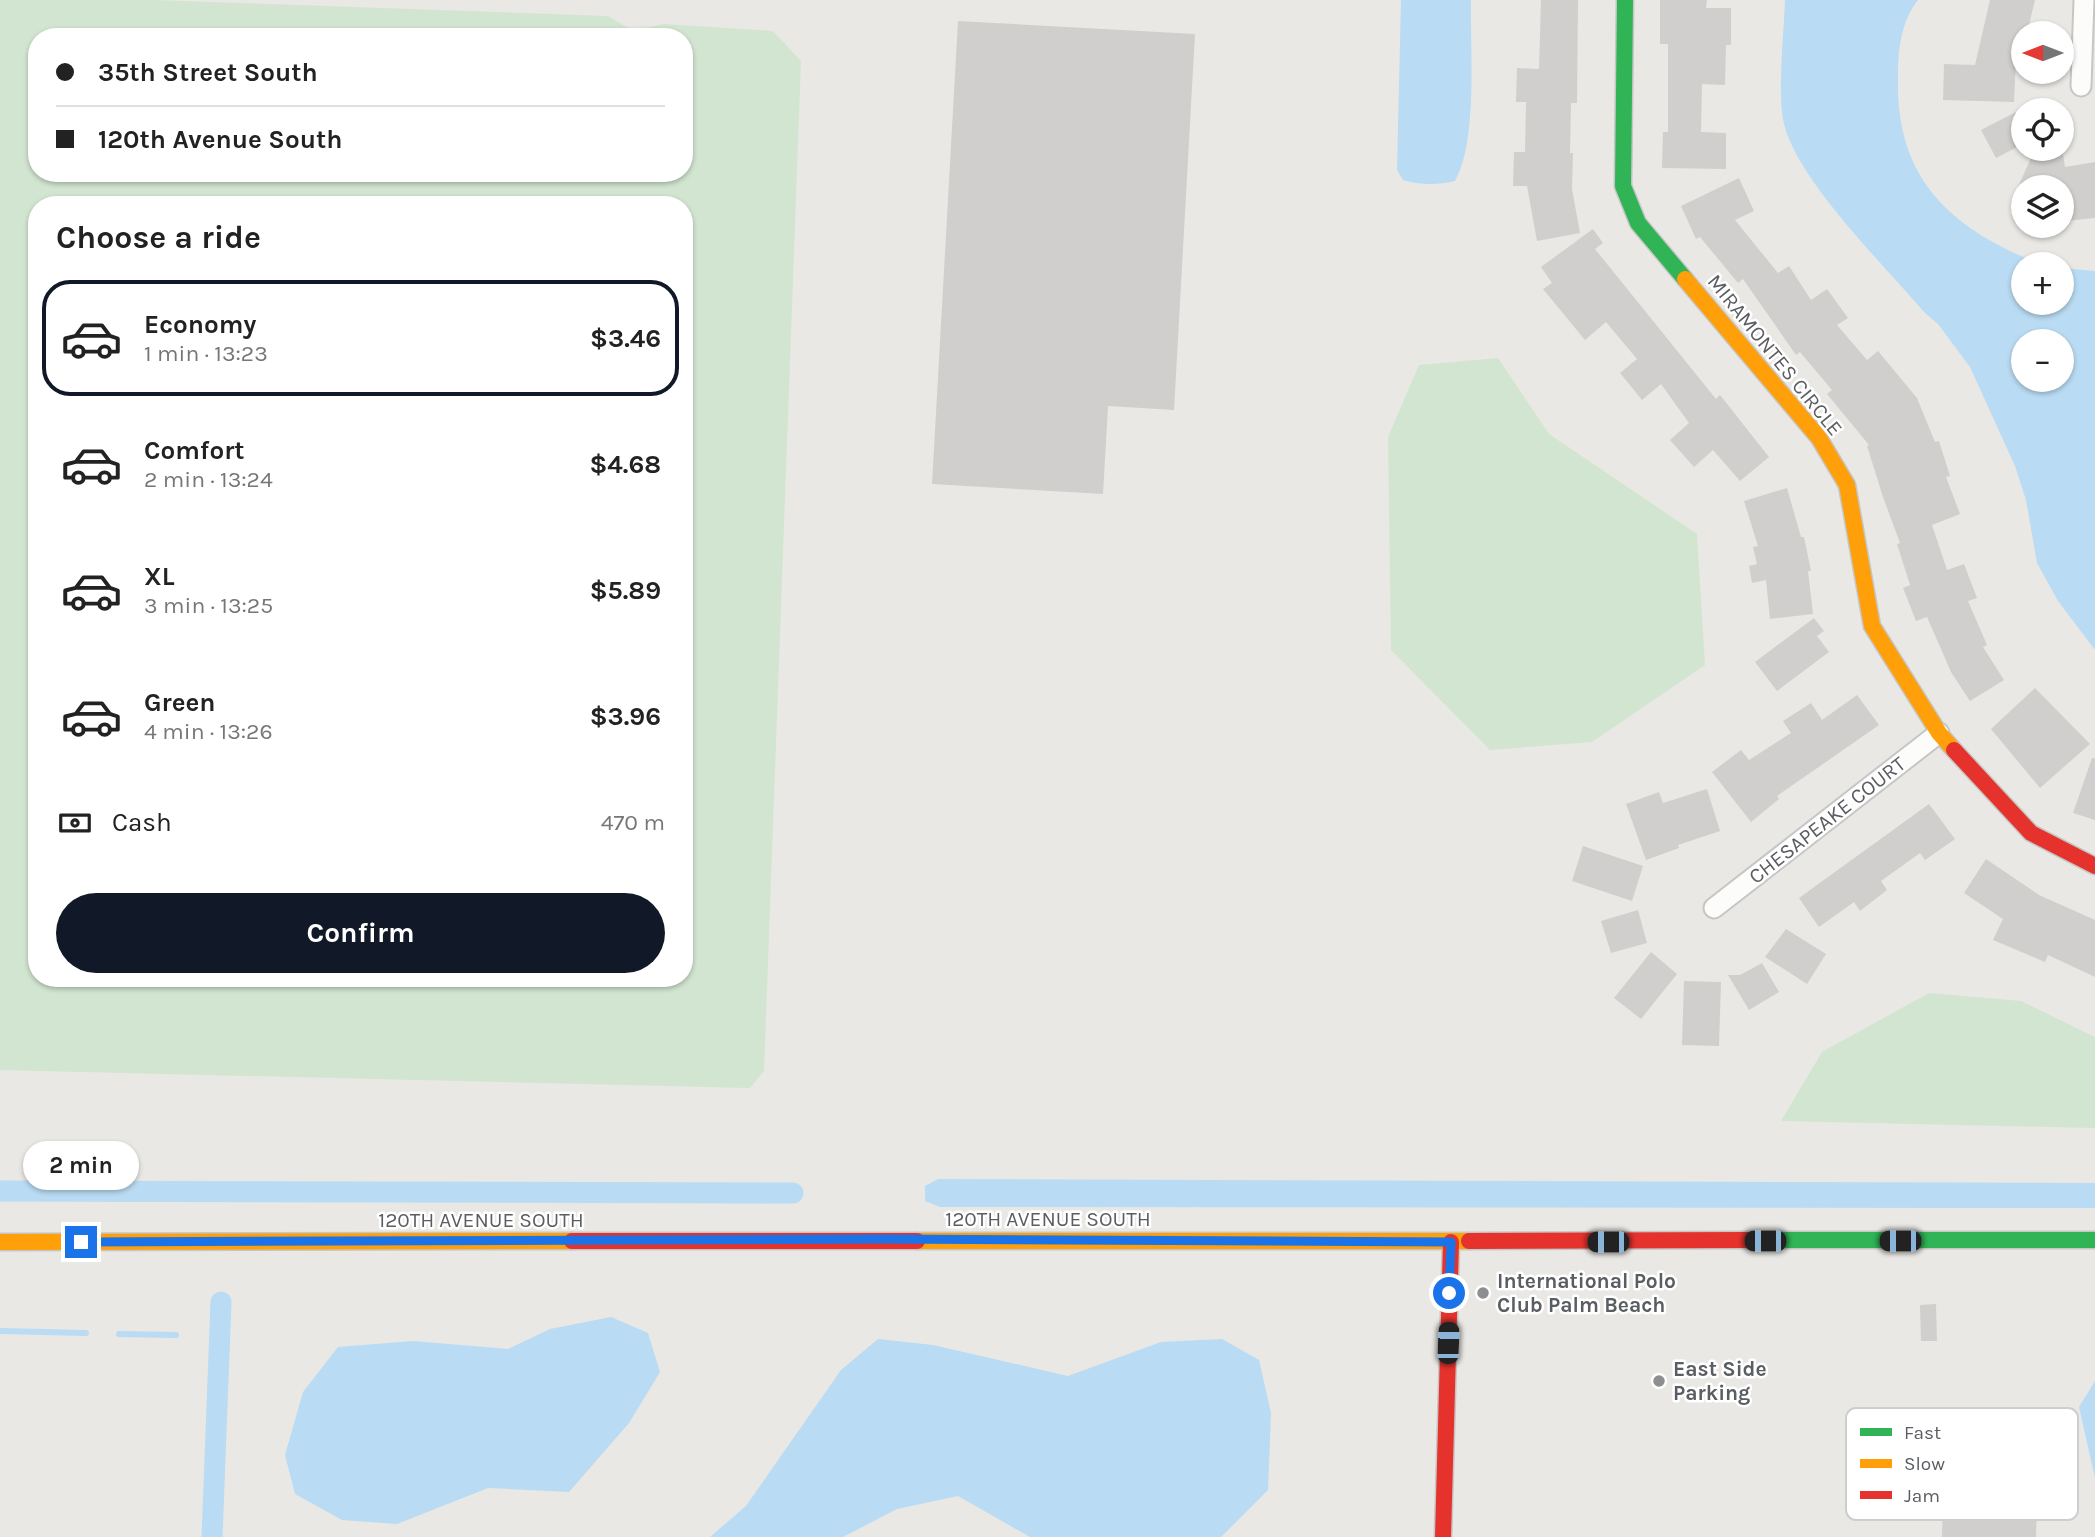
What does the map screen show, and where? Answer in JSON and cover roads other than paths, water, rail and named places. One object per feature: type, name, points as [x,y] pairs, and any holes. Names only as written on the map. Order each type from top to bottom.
[{"type":"street","name":"MIRAMONTES CIRCLE","points":[[1625,0],[1623,186],[1638,223],[1819,438],[1847,485],[1872,626],[1939,733],[2031,833],[2095,866]]},
{"type":"street","points":[[2081,86],[2084,0]]},
{"type":"street","name":"CHESAPEAKE COURT","points":[[1714,908],[1939,733]]},
{"type":"street","name":"120TH AVENUE SOUTH","points":[[0,1242],[880,1239],[1451,1242],[2095,1240]]},
{"type":"street","points":[[1443,1537],[1451,1242]]},
{"type":"water","points":[[1401,0],[1471,0],[1470,119],[1462,164],[1455,181],[1429,184],[1409,182],[1403,180],[1397,170]]},
{"type":"water","points":[[1785,0],[1918,0],[1908,17],[1899,56],[1900,112],[1906,144],[1918,171],[1934,195],[1955,216],[1979,234],[2013,252],[2011,315],[2074,315],[2074,269],[2095,271],[2095,650],[2058,601],[2037,563],[2026,500],[2015,466],[1970,367],[1938,324],[1925,313],[1845,222],[1806,171],[1792,147],[1782,111]]},
{"type":"water","points":[[938,1179],[2095,1183],[2095,1208],[940,1207],[925,1201],[925,1186]]},
{"type":"water","points":[[611,1317],[648,1333],[660,1372],[629,1423],[569,1492],[488,1488],[397,1524],[342,1520],[295,1494],[285,1455],[303,1392],[338,1347],[413,1341],[508,1349],[550,1329]]},
{"type":"water","points":[[878,1339],[933,1345],[1068,1376],[1161,1342],[1222,1339],[1259,1360],[1271,1413],[1268,1490],[1221,1537],[1030,1537],[958,1496],[897,1509],[843,1537],[710,1537],[746,1506],[841,1370]]},
{"type":"water","points":[[2095,1381],[2095,1478],[2079,1407]]},
{"type":"waterway","points":[[0,1191],[793,1193]]},
{"type":"waterway","points":[[212,1537],[221,1302]]},
{"type":"waterway","points":[[0,1331],[86,1333]]},
{"type":"waterway","points":[[119,1334],[176,1335]]},
{"type":"place","name":"International Polo Club Palm Beach","points":[[1483,1293]]},
{"type":"place","name":"East Side Parking","points":[[1659,1381]]}]
